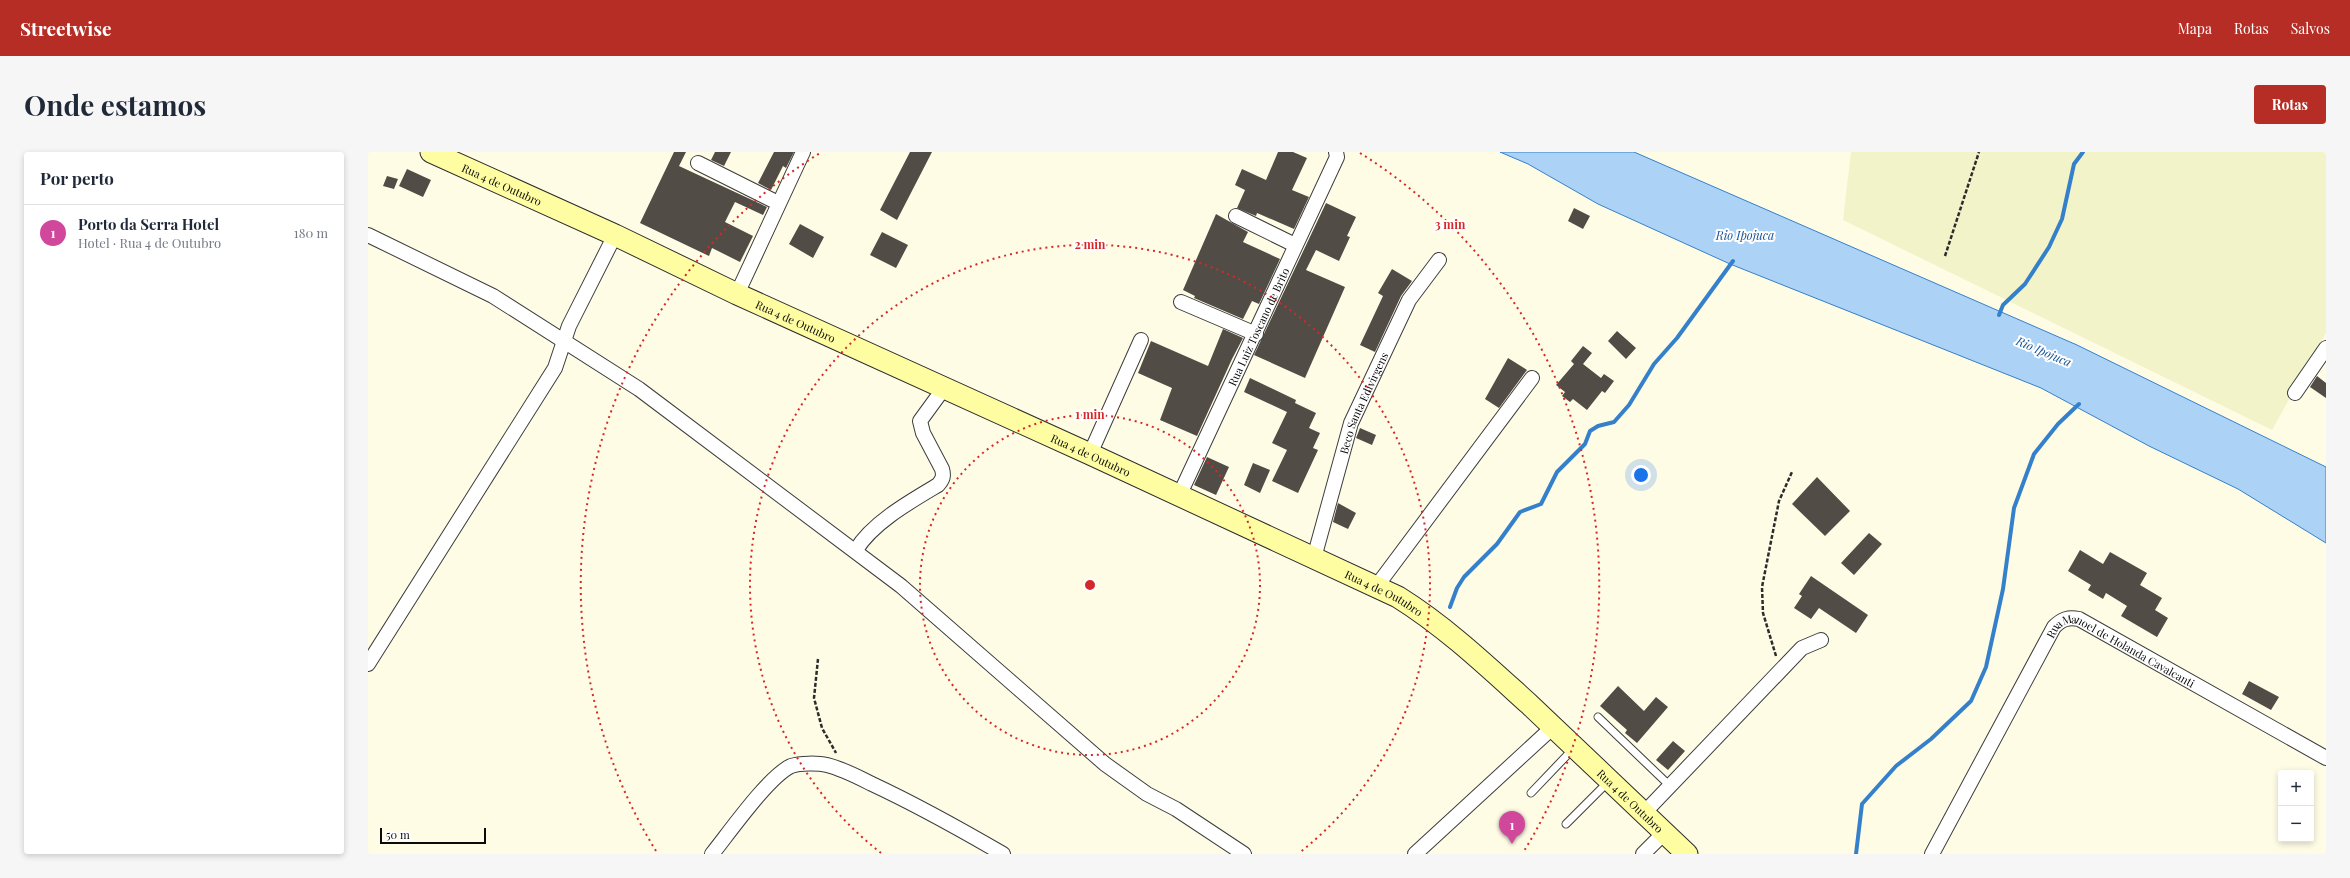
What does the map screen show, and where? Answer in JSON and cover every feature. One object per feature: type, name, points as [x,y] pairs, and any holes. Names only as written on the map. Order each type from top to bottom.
[{"type":"main road","name":"Rua 4 de Outubro","points":[[431,152],[615,235],[737,294],[1090,454],[1314,558],[1376,587],[1428,616],[1472,652],[1575,747],[1687,854]]},
{"type":"street","points":[[737,294],[803,152]]},
{"type":"street","name":"Rua Luiz Toscano de Brito","points":[[1179,496],[1256,334],[1337,154]]},
{"type":"street","points":[[698,163],[778,203]]},
{"type":"street","points":[[1236,216],[1295,245]]},
{"type":"street","points":[[368,235],[493,296],[565,340],[671,412],[856,550],[907,591],[1105,764],[1147,794],[1176,809],[1244,854]]},
{"type":"street","points":[[368,664],[555,368],[565,340],[568,326],[615,235]]},
{"type":"street","name":"Beco Santa Edivirgens","points":[[1314,558],[1350,423],[1409,300],[1439,260]]},
{"type":"street","points":[[1181,302],[1256,334]]},
{"type":"street","points":[[1090,454],[1141,340]]},
{"type":"street","points":[[2295,393],[2326,348]]},
{"type":"street","points":[[1376,587],[1532,378]]},
{"type":"street","points":[[856,550],[864,538],[898,508],[938,485],[943,480],[944,475],[942,469],[923,433],[920,421],[944,388]]},
{"type":"street","name":"Rua Manoel de Holanda Cavalcanti","points":[[1932,854],[2054,627],[2061,621],[2070,617],[2079,619],[2326,758]]},
{"type":"street","points":[[1644,812],[1802,648],[1821,640]]},
{"type":"street","points":[[1415,854],[1553,727]]},
{"type":"street","points":[[712,854],[752,804],[779,775],[792,766],[826,765],[847,772],[912,803],[1003,854]]},
{"type":"street","points":[[1643,854],[1664,833]]},
{"type":"lane","points":[[1598,718],[1669,785]]},
{"type":"lane","points":[[1531,793],[1575,747]]},
{"type":"lane","points":[[1566,824],[1610,780]]},
{"type":"path","points":[[1945,256],[1979,152]]},
{"type":"path","points":[[1780,670],[1764,613],[1762,587],[1779,501],[1792,472]]},
{"type":"path","points":[[818,659],[814,698],[822,728],[847,772]]},
{"type":"green space","points":[[1851,152],[2326,152],[2326,333],[2272,430],[1843,220]]},
{"type":"water","name":"Rio Ipojuca","points":[[1500,152],[1634,152],[2077,345],[2326,467],[2326,543],[2238,489],[2149,446],[2041,388],[1730,264],[1598,204],[1528,164]]},
{"type":"building","points":[[674,152],[686,152],[679,166],[767,207],[763,215],[735,202],[725,222],[753,236],[740,262],[712,248],[709,256],[640,223]]},
{"type":"building","points":[[715,152],[731,152],[724,166],[711,160]]},
{"type":"building","points":[[774,152],[794,152],[786,168],[783,166],[771,190],[758,183]]},
{"type":"building","points":[[910,152],[932,152],[897,220],[880,210]]},
{"type":"building","points":[[1278,152],[1293,152],[1307,158],[1292,190],[1309,197],[1294,229],[1257,213],[1256,216],[1237,208],[1245,190],[1235,185],[1242,169],[1266,180]]},
{"type":"building","points":[[407,169],[431,180],[423,197],[399,186]]},
{"type":"building","points":[[387,176],[398,179],[394,189],[383,186]]},
{"type":"building","points":[[1326,203],[1356,217],[1347,236],[1350,237],[1339,261],[1316,250],[1306,270],[1345,287],[1305,378],[1254,355]]},
{"type":"building","points":[[1574,208],[1590,216],[1583,229],[1568,221]]},
{"type":"building","points":[[1216,214],[1248,232],[1243,242],[1280,259],[1259,304],[1252,301],[1243,319],[1194,298],[1195,296],[1183,290]]},
{"type":"building","points":[[800,224],[824,237],[813,258],[789,244]]},
{"type":"building","points":[[882,232],[908,245],[896,268],[870,255]]},
{"type":"building","points":[[1392,269],[1412,281],[1401,296],[1375,352],[1360,345],[1383,296],[1378,293]]},
{"type":"building","points":[[1223,329],[1243,338],[1197,436],[1160,420],[1172,388],[1138,373],[1151,341],[1208,366]]},
{"type":"building","points":[[1617,331],[1636,348],[1626,359],[1608,341]]},
{"type":"building","points":[[1583,346],[1592,353],[1583,364],[1601,378],[1604,374],[1614,381],[1605,393],[1602,391],[1587,410],[1573,399],[1570,402],[1562,396],[1565,392],[1556,385],[1574,364],[1571,361]]},
{"type":"building","points":[[1508,358],[1527,370],[1499,408],[1485,399]]},
{"type":"building","points":[[2317,376],[2326,383],[2326,398],[2310,387]]},
{"type":"building","points":[[1250,378],[1296,400],[1295,403],[1316,413],[1309,428],[1320,433],[1313,448],[1318,450],[1298,493],[1272,481],[1287,450],[1272,443],[1287,412],[1244,392]]},
{"type":"building","points":[[1360,428],[1376,435],[1372,445],[1356,438]]},
{"type":"building","points":[[1207,457],[1229,467],[1216,495],[1194,485]]},
{"type":"building","points":[[1253,463],[1270,470],[1260,493],[1244,485]]},
{"type":"building","points":[[1817,477],[1850,511],[1825,536],[1792,504]]},
{"type":"building","points":[[1338,503],[1356,513],[1348,529],[1333,522]]},
{"type":"building","points":[[1869,533],[1882,544],[1854,575],[1841,563]]},
{"type":"building","points":[[2080,550],[2103,564],[2110,552],[2147,573],[2140,585],[2162,598],[2155,610],[2168,618],[2157,637],[2121,616],[2127,606],[2106,593],[2103,599],[2088,590],[2091,585],[2068,571]]},
{"type":"building","points":[[1811,576],[1868,615],[1856,633],[1819,608],[1811,619],[1794,608],[1802,596],[1799,594]]},
{"type":"building","points":[[2249,681],[2279,697],[2271,710],[2242,694]]},
{"type":"building","points":[[1618,686],[1644,711],[1656,697],[1668,707],[1637,743],[1625,733],[1627,730],[1600,706]]},
{"type":"building","points":[[1673,741],[1685,751],[1668,770],[1656,760]]},
{"type":"waterway","points":[[1999,315],[2003,305],[2025,284],[2049,247],[2062,219],[2074,164],[2083,152]]},
{"type":"waterway","points":[[1450,607],[1457,588],[1464,577],[1497,544],[1520,512],[1541,504],[1557,472],[1585,444],[1590,431],[1598,426],[1614,422],[1629,405],[1654,364],[1677,338],[1733,261]]},
{"type":"waterway","points":[[1856,854],[1862,804],[1896,766],[1931,739],[1971,701],[1986,667],[2003,589],[2014,508],[2034,454],[2058,424],[2079,404]]},
{"type":"place","name":"Porto da Serra Hotel","points":[[1512,844]]}]
